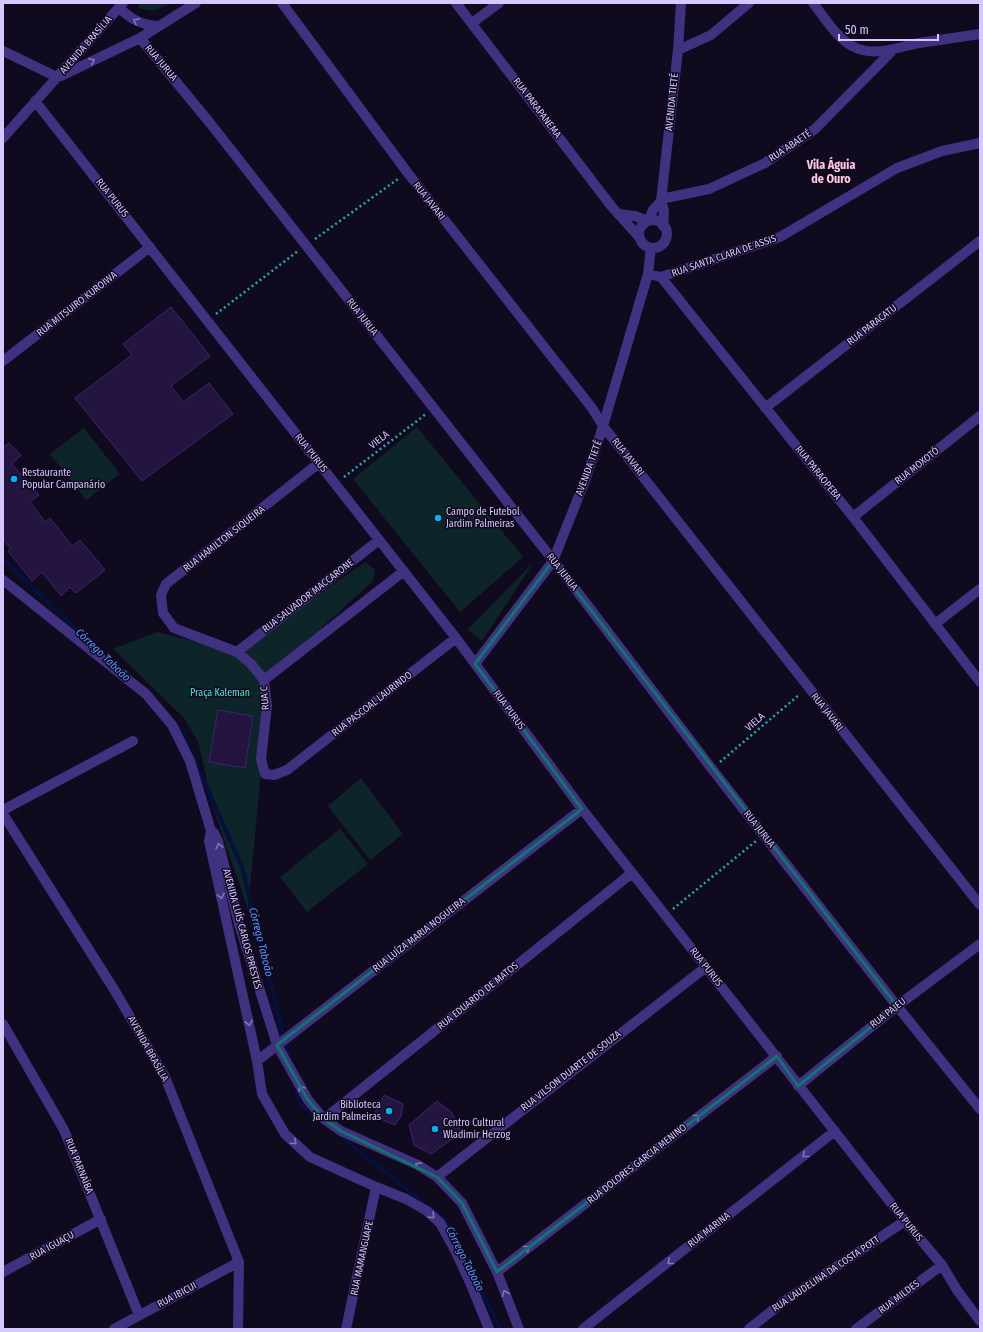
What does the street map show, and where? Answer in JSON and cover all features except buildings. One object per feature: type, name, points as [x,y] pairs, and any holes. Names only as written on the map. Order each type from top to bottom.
[{"type":"street","name":"AVENIDA BRASÍLIA","points":[[57,78],[140,38],[156,26],[196,3]]},
{"type":"street","name":"RUA JAVARI","points":[[282,3],[407,172],[592,408],[603,426],[980,905]]},
{"type":"street","name":"RUA PARAPANEMA","points":[[456,3],[618,214],[640,238]]},
{"type":"street","points":[[472,23],[499,3]]},
{"type":"street","name":"AVENIDA TIETÊ","points":[[663,226],[664,211],[661,200],[678,50],[681,3]]},
{"type":"street","points":[[678,50],[711,35],[749,3]]},
{"type":"street","points":[[813,3],[843,39],[853,47],[867,50],[892,51],[917,44],[980,34]]},
{"type":"street","name":"AVENIDA BRASÍLIA","points":[[3,138],[121,6],[132,19],[141,24],[156,26]]},
{"type":"street","name":"RUA JURUA","points":[[140,38],[210,123],[553,560],[712,769],[897,1006],[980,1109]]},
{"type":"street","points":[[3,51],[57,78]]},
{"type":"street","name":"RUA ABAETÉ","points":[[661,200],[709,189],[765,163],[814,129],[892,51]]},
{"type":"street","name":"RUA PURUS","points":[[35,101],[456,638],[582,809],[777,1056],[798,1086],[836,1131],[905,1221],[942,1265],[957,1290],[980,1320]]},
{"type":"street","name":"RUA SANTA CLARA DE ASSIS","points":[[661,277],[780,237],[897,168],[942,151],[980,143]]},
{"type":"street","name":"AVENIDA TIETÊ","points":[[648,221],[653,210],[661,200]]},
{"type":"street","points":[[618,214],[636,216],[648,221],[656,221],[663,226],[666,230],[666,238],[660,245],[651,248],[642,243],[640,238],[641,226],[648,221]]},
{"type":"street","name":"RUA PARACATU","points":[[765,408],[980,241]]},
{"type":"street","name":"RUA MITSUIRO KUROIWA","points":[[3,361],[150,247]]},
{"type":"street","name":"AVENIDA TIETÊ","points":[[475,664],[553,560],[586,478],[603,426],[648,274],[651,248]]},
{"type":"street","points":[[648,274],[661,277]]},
{"type":"street","name":"RUA PARAOPEBA","points":[[661,277],[853,516],[980,682]]},
{"type":"street","name":"RUA MOXOTÓ","points":[[853,516],[980,416]]},
{"type":"street","name":"RUA HAMILTON SIQUEIRA","points":[[174,628],[163,612],[161,595],[166,584],[319,463]]},
{"type":"street","name":"RUA SALVADOR MACCARONE","points":[[237,652],[379,540]]},
{"type":"street","points":[[264,680],[404,571]]},
{"type":"street","name":"AVENIDA LUÍS CARLOS PRESTES","points":[[3,580],[146,694],[172,725],[190,761],[211,831],[209,841],[257,1061],[262,1094],[285,1134],[310,1157],[413,1203],[427,1211],[440,1223],[460,1261],[489,1329]]},
{"type":"street","points":[[935,624],[980,589]]},
{"type":"street","name":"RUA C","points":[[174,628],[237,652],[251,664],[264,680],[267,706],[261,759],[265,774],[274,775],[287,770]]},
{"type":"street","name":"RUA PASCOAL LAURINDO","points":[[287,770],[456,638]]},
{"type":"street","points":[[3,810],[133,741]]},
{"type":"street","name":"RUA LUÍZA MARIA NOGUEIRA","points":[[257,1061],[582,809]]},
{"type":"street","name":"AVENIDA BRASÍLIA","points":[[3,814],[115,991],[165,1077],[239,1262],[238,1329]]},
{"type":"street","name":"AVENIDA LUÍS CARLOS PRESTES","points":[[211,831],[214,832],[218,841],[239,924],[277,1045],[308,1100],[324,1119],[341,1131],[418,1165],[437,1176],[462,1203],[497,1272],[519,1329]]},
{"type":"street","name":"RUA EDUARDO DE MATOS","points":[[324,1119],[632,873]]},
{"type":"street","name":"RUA PAJEU","points":[[798,1086],[897,1006],[980,944]]},
{"type":"street","name":"RUA VILSON DUARTE DE SOUZA","points":[[437,1176],[706,967]]},
{"type":"street","name":"RUA PARNAÍBA","points":[[3,1024],[64,1130],[139,1316]]},
{"type":"street","name":"RUA DOLORES GARCIA MENINO","points":[[497,1272],[777,1056]]},
{"type":"street","name":"RUA MARINA","points":[[583,1329],[836,1131]]},
{"type":"street","name":"RUA MAMANGUAPE","points":[[346,1329],[376,1187]]},
{"type":"street","name":"RUA IGUAÇU","points":[[3,1272],[101,1219]]},
{"type":"street","name":"RUA LAUDELINA DA COSTA POTT","points":[[749,1329],[783,1302],[905,1221]]},
{"type":"street","name":"RUA IBICUI","points":[[114,1329],[239,1262]]},
{"type":"street","name":"RUA MILDES","points":[[856,1329],[942,1265]]},
{"type":"path","name":"VIELA","points":[[336,484],[433,409]]},
{"type":"path","name":"VIELA","points":[[712,769],[807,687]]},
{"type":"path","points":[[666,914],[764,834]]},
{"type":"highlighted area","points":[[553,561],[897,1006],[798,1086],[777,1056],[497,1272],[462,1203],[437,1177],[341,1131],[324,1119],[308,1100],[277,1045],[582,809],[475,664]]},
{"type":"green space","points":[[141,3],[171,3],[153,11],[138,8]]},
{"type":"green space","name":"Campo de Futebol Jardim Palmeiras","points":[[417,427],[523,557],[460,612],[353,479]]},
{"type":"green space","points":[[84,428],[120,474],[86,500],[50,454]]},
{"type":"green space","name":"Praça Kaleman","points":[[365,562],[375,570],[373,581],[264,680],[266,719],[248,910],[212,804],[198,741],[183,717],[113,649],[157,632],[237,652]]},
{"type":"green space","points":[[534,562],[482,641],[467,630]]},
{"type":"green space","points":[[361,778],[403,834],[370,860],[328,806]]},
{"type":"green space","points":[[340,829],[368,864],[307,912],[280,877]]},
{"type":"waterway","name":"Córrego Taboão","points":[[3,559],[96,649]]},
{"type":"waterway","name":"Córrego Taboão","points":[[176,726],[182,731],[242,867],[289,1058]]},
{"type":"waterway","name":"Córrego Taboão","points":[[295,1084],[300,1104],[319,1119]]},
{"type":"waterway","name":"Córrego Taboão","points":[[337,1133],[445,1220],[501,1329]]},
{"type":"place","name":"Restaurante Popular Campanário","points":[[14,479]]},
{"type":"place","name":"Campo de Futebol Jardim Palmeiras","points":[[438,518]]},
{"type":"place","name":"Biblioteca Jardim Palmeiras","points":[[389,1111]]},
{"type":"place","name":"Centro Cultural Wladimir Herzog","points":[[435,1129]]},
{"type":"district","name":"Vila Águia de Ouro","points":[[831,172]]}]
